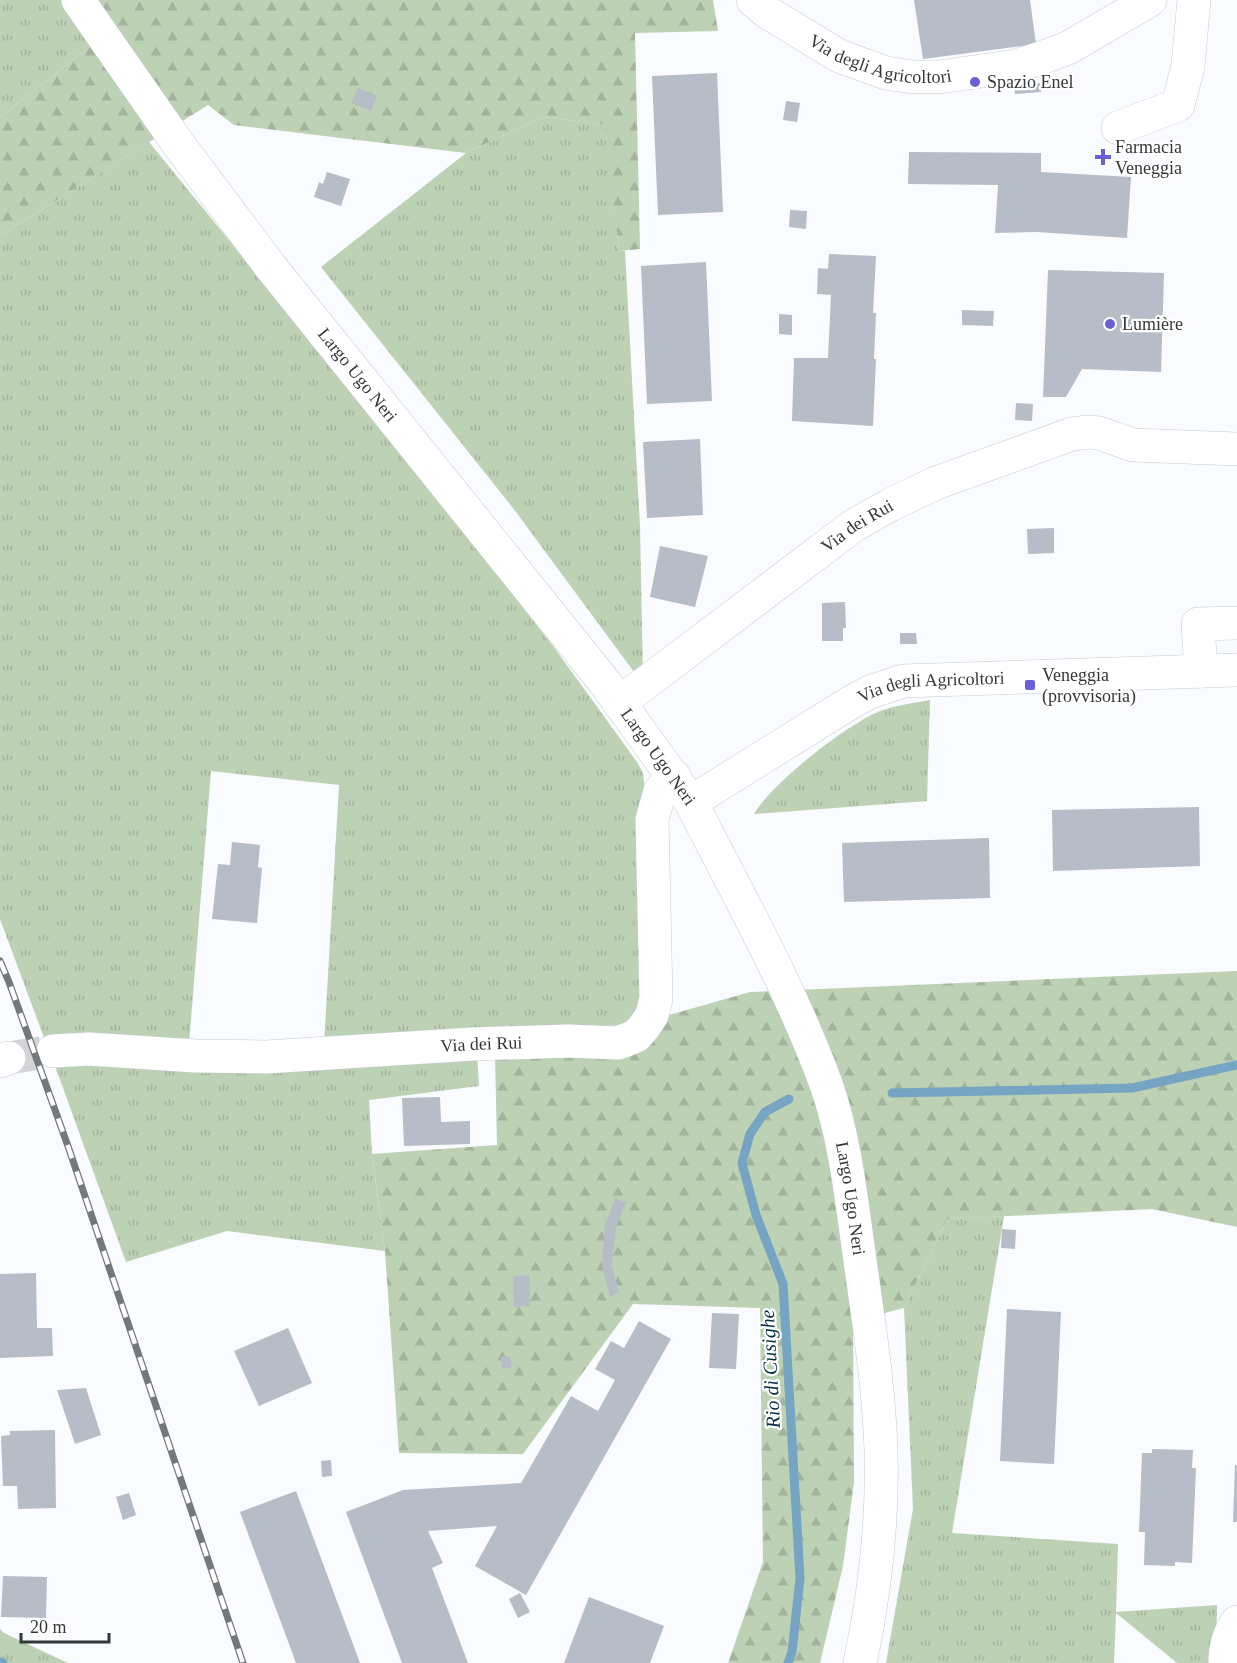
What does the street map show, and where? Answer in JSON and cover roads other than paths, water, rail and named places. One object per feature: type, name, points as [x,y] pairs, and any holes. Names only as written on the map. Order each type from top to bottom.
[{"type":"street","name":"Largo Ugo Neri","points":[[78,0],[179,145],[270,266],[619,703],[682,789],[786,989],[827,1087],[846,1167],[872,1347],[881,1451],[881,1505],[870,1614],[860,1663]]},
{"type":"street","name":"Via degli Agricoltori","points":[[753,0],[767,12],[849,61],[886,73],[939,77],[1016,66],[1041,58],[1068,48],[1150,0]]},
{"type":"street","points":[[1118,128],[1178,105],[1188,66],[1194,0]]},
{"type":"street","name":"Via dei Rui","points":[[619,703],[853,526],[936,483],[1072,434],[1089,432],[1099,433],[1133,445],[1237,449]]},
{"type":"street","points":[[1201,671],[1198,624],[1237,623]]},
{"type":"street","name":"Via degli Agricoltori","points":[[682,789],[853,701],[903,681],[1237,670]]},
{"type":"street","name":"Via dei Rui","points":[[53,1051],[88,1049],[196,1056],[266,1057],[473,1044],[568,1041],[618,1043],[636,1036],[652,1015],[656,999],[652,820],[660,791],[682,789]]},
{"type":"street","points":[[1225,1663],[1226,1644],[1237,1623]]},
{"type":"waterway","name":"Rio di Cusighe","points":[[892,1093],[1132,1088],[1237,1065]]},
{"type":"waterway","name":"Rio di Cusighe","points":[[788,1663],[792,1652],[800,1578],[783,1284],[756,1215],[742,1163],[750,1134],[765,1112],[789,1099]]},
{"type":"tunnel","points":[[9,1058],[53,1051]]},
{"type":"railway","points":[[0,961],[69,1149],[243,1663]]},
{"type":"place","name":"Spazio Enel","points":[[975,82]]},
{"type":"place","name":"Farmacia Veneggia","points":[[1103,157]]},
{"type":"place","name":"Lumière","points":[[1110,324]]},
{"type":"place","name":"Veneggia (provvisoria)","points":[[1030,685]]}]
